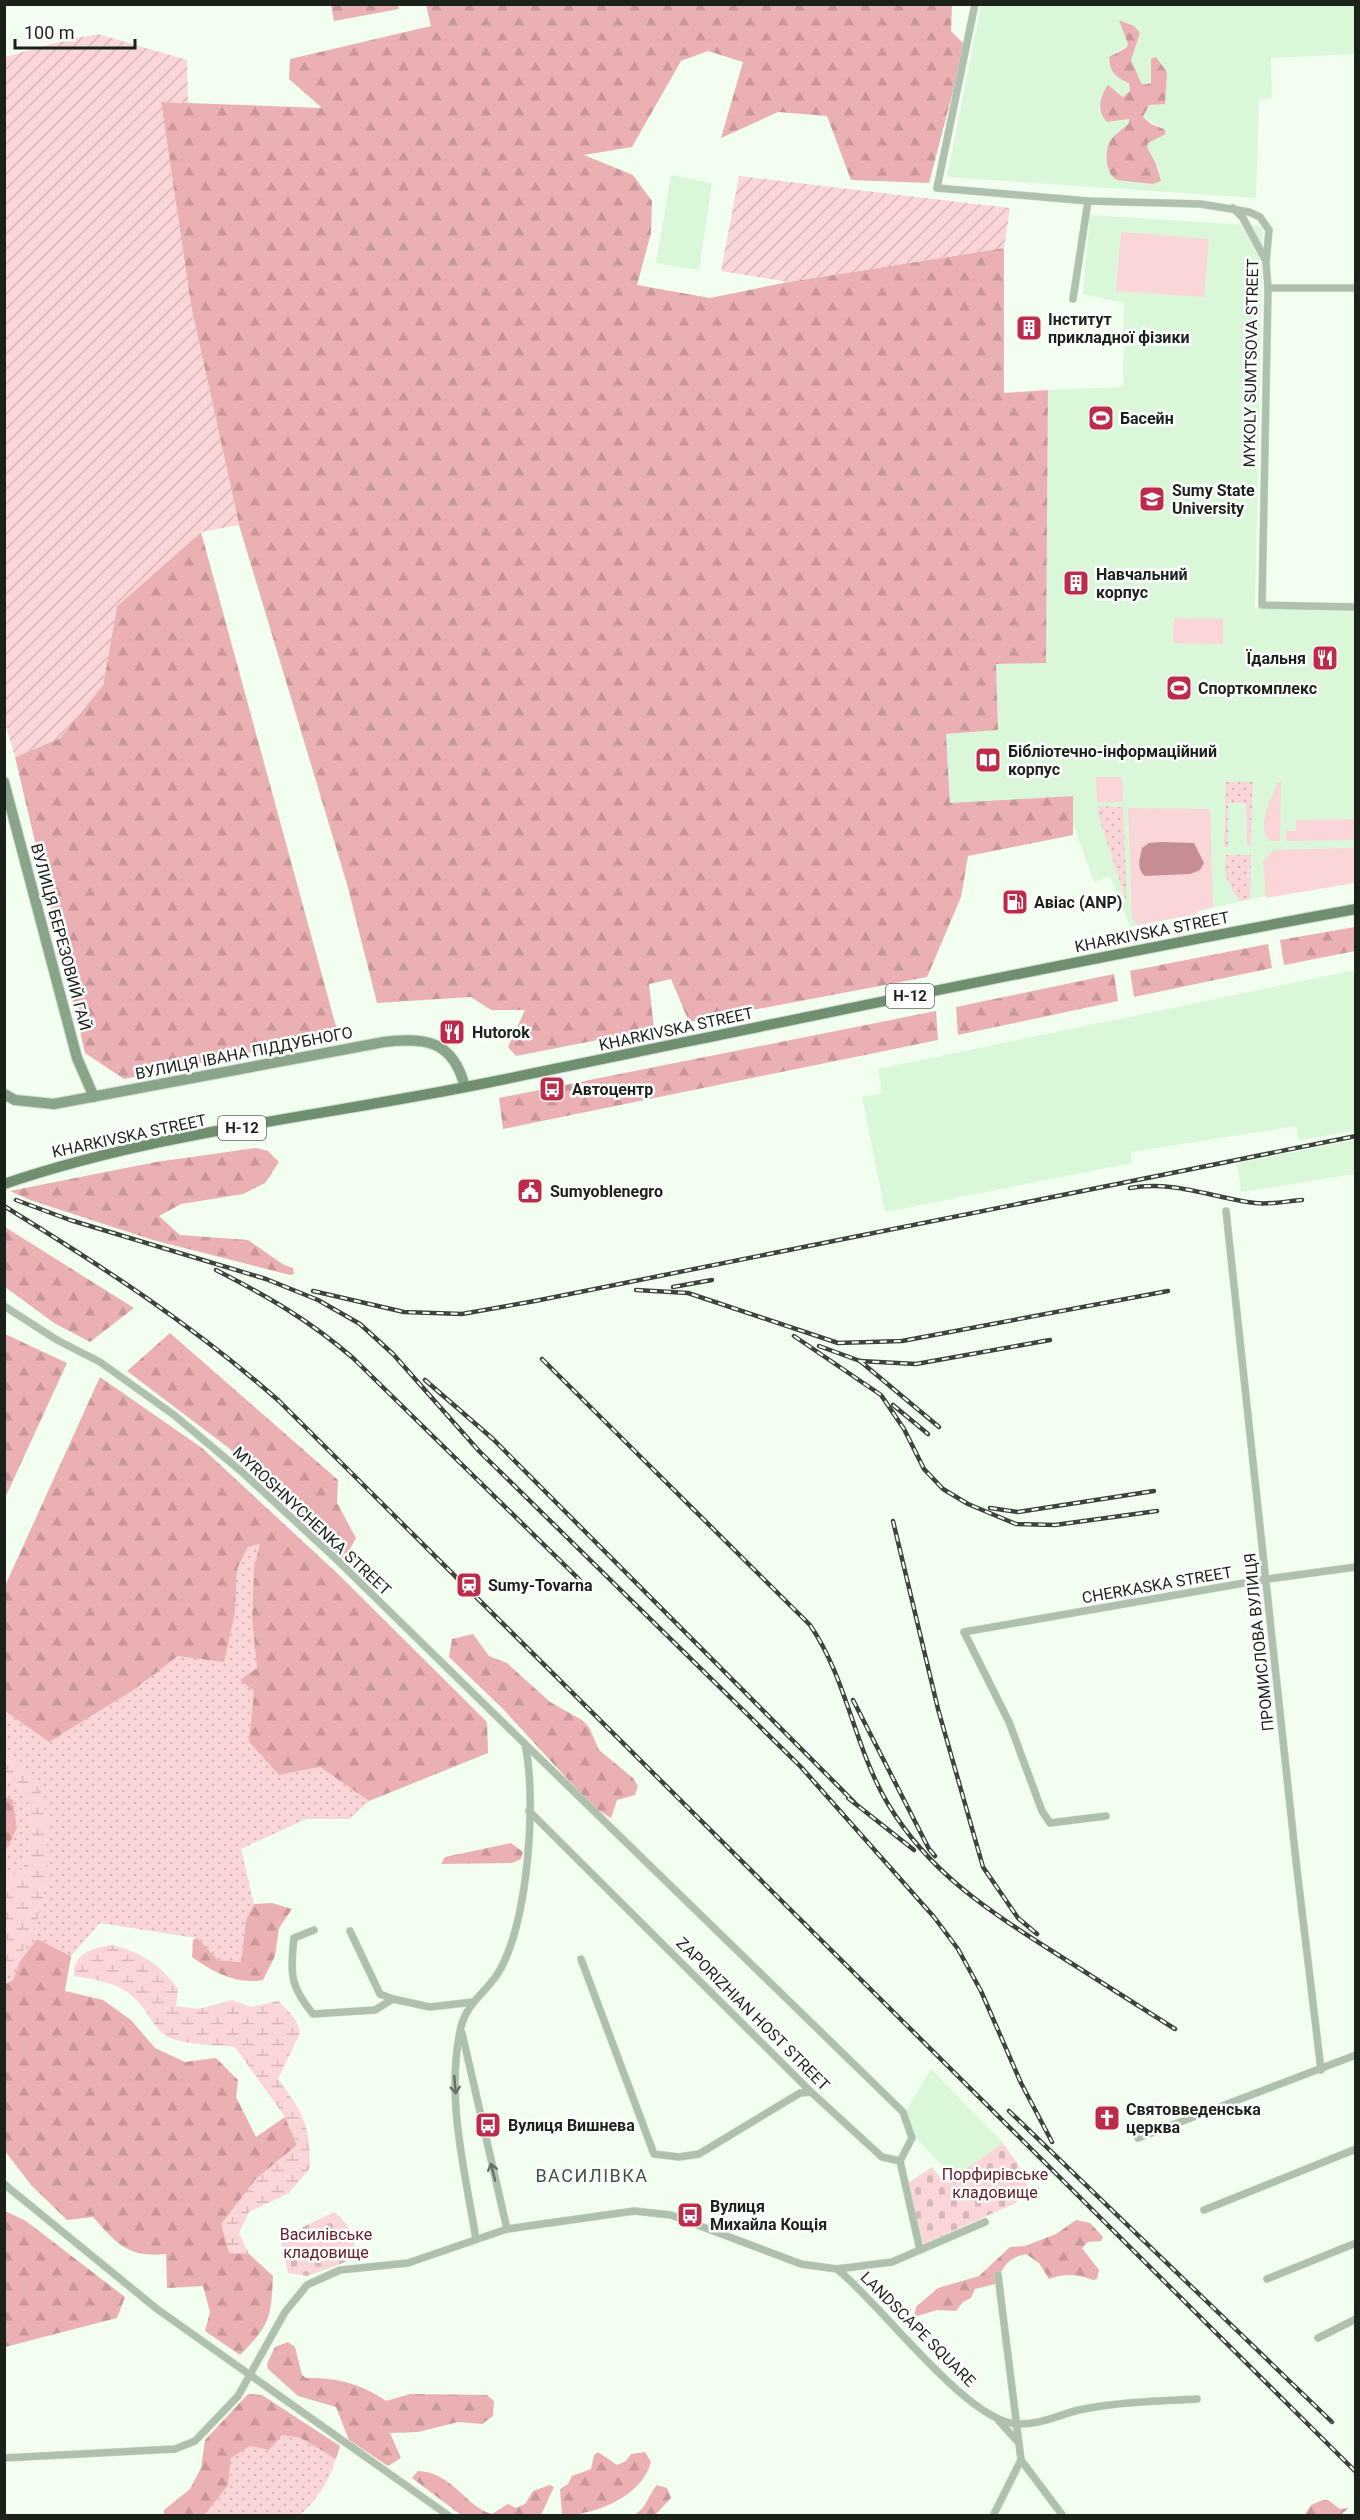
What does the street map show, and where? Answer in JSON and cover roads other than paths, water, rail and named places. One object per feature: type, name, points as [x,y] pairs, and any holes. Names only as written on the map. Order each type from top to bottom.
[{"type":"main road","name":"KHARKIVSKA STREET","points":[[4,1184],[88,1158],[465,1087],[1057,966],[1356,909]]},
{"type":"street","points":[[975,4],[936,188],[1088,201],[1202,204],[1233,208],[1243,218],[1266,262]]},
{"type":"street","points":[[1072,299],[1088,201]]},
{"type":"street","name":"MYKOLY SUMTSOVA STREET","points":[[1233,208],[1260,217],[1269,230],[1266,262],[1268,288],[1262,605],[1356,607]]},
{"type":"street","points":[[1268,288],[1356,288]]},
{"type":"street","name":"ВУЛИЦЯ БЕРЕЗОВИЙ ГАЙ","points":[[4,782],[77,1058],[94,1096]]},
{"type":"street","name":"ВУЛИЦЯ ІВАНА ПІДДУБНОГО","points":[[4,1094],[15,1100],[54,1104],[384,1042],[417,1039],[437,1044],[452,1058],[461,1069],[465,1087]]},
{"type":"street","name":"ПРОМИСЛОВА ВУЛИЦЯ","points":[[1226,1211],[1296,1861],[1321,2070]]},
{"type":"street","name":"MYROSHNYCHENKA STREET","points":[[4,1306],[57,1340],[100,1362],[174,1415],[242,1472],[334,1557],[903,2112],[912,2138],[900,2161]]},
{"type":"street","name":"CHERKASKA STREET","points":[[1106,1816],[1050,1823],[1042,1811],[1009,1722],[964,1632],[1266,1579],[1356,1567]]},
{"type":"street","points":[[476,2239],[460,2141],[454,2071],[466,2011],[495,1980],[514,1935],[525,1878],[529,1811],[530,1770],[525,1744]]},
{"type":"street","name":"ZAPORIZHIAN HOST STREET","points":[[529,1811],[811,2092],[882,2157],[900,2161]]},
{"type":"street","points":[[314,1930],[294,1938],[292,1960],[296,1993],[313,2014],[375,2010],[393,1999]]},
{"type":"street","points":[[350,1931],[380,1995],[430,2007],[473,2002]]},
{"type":"street","points":[[581,1959],[654,2154],[679,2157],[699,2154],[800,2093],[811,2092]]},
{"type":"street","points":[[461,2028],[507,2229]]},
{"type":"street","points":[[1138,2138],[1356,2055]]},
{"type":"street","points":[[1204,2210],[1356,2149]]},
{"type":"street","points":[[900,2161],[920,2250]]},
{"type":"street","points":[[4,2184],[157,2309],[449,2516]]},
{"type":"street","points":[[4,2458],[175,2449],[195,2441],[238,2396],[285,2312],[307,2285],[340,2270],[408,2263],[507,2229],[634,2211],[671,2215],[792,2261],[837,2269]]},
{"type":"street","name":"LANDSCAPE SQUARE","points":[[837,2269],[892,2262],[985,2222]]},
{"type":"street","points":[[1267,2279],[1356,2243]]},
{"type":"street","name":"LANDSCAPE SQUARE","points":[[837,2269],[857,2285],[947,2380],[999,2421],[1018,2424],[1047,2421],[1077,2411],[1126,2402],[1197,2399]]},
{"type":"street","points":[[998,2275],[1018,2424],[1020,2460],[1063,2516]]},
{"type":"street","points":[[1318,2338],[1356,2319]]},
{"type":"street","points":[[999,2421],[1018,2442]]},
{"type":"street","points":[[993,2516],[1020,2460]]},
{"type":"railway","points":[[313,1291],[404,1312],[462,1314],[1356,1136]]},
{"type":"railway","points":[[1130,1188],[1162,1186],[1261,1203],[1302,1200]]},
{"type":"railway","points":[[16,1200],[70,1220],[266,1279],[318,1300],[360,1324],[393,1354],[479,1451],[801,1767],[934,1917],[958,1949],[981,1991],[1021,2083],[1052,2142]]},
{"type":"railway","points":[[4,1206],[180,1322],[247,1373],[279,1401],[1356,2472]]},
{"type":"railway","points":[[216,1270],[287,1309],[353,1358],[586,1586]]},
{"type":"railway","points":[[673,1287],[712,1280]]},
{"type":"railway","points":[[636,1290],[688,1293],[838,1343],[902,1341],[1168,1291]]},
{"type":"railway","points":[[794,1336],[881,1395],[904,1429],[924,1469],[943,1489],[968,1504],[1016,1524],[1055,1525],[1157,1511]]},
{"type":"railway","points":[[819,1346],[860,1361],[916,1364],[1050,1340]]},
{"type":"railway","points":[[542,1359],[810,1625],[833,1668],[876,1782],[904,1828],[922,1850],[961,1887],[1004,1920],[1175,2029]]},
{"type":"railway","points":[[860,1361],[939,1427]]},
{"type":"railway","points":[[425,1380],[493,1439],[854,1802]]},
{"type":"railway","points":[[893,1405],[928,1434]]},
{"type":"railway","points":[[990,1508],[1018,1512],[1154,1491]]},
{"type":"railway","points":[[893,1521],[938,1709],[983,1867],[1018,1918],[1037,1934]]},
{"type":"railway","points":[[853,1700],[929,1849],[935,1856]]},
{"type":"railway","points":[[848,1798],[914,1850]]},
{"type":"railway","points":[[1009,2111],[1332,2422]]},
{"type":"place","name":"Інститут прикладної фізики","points":[[1029,328]]},
{"type":"place","name":"Басейн","points":[[1101,418]]},
{"type":"place","name":"Sumy State University","points":[[1152,499]]},
{"type":"place","name":"Навчальний корпус","points":[[1076,583]]},
{"type":"place","name":"Їдальня","points":[[1325,658]]},
{"type":"place","name":"Спорткомплекс","points":[[1179,688]]},
{"type":"place","name":"Бібліотечно-інформаційний корпус","points":[[988,760]]},
{"type":"place","name":"Авіас (ANP)","points":[[1015,902]]},
{"type":"place","name":"Hutorok","points":[[452,1032]]},
{"type":"place","name":"Автоцентр","points":[[552,1089]]},
{"type":"place","name":"Sumyoblenegro","points":[[530,1191]]},
{"type":"place","name":"Sumy-Tovarna","points":[[469,1585]]},
{"type":"place","name":"Святовведенська церква","points":[[1107,2118]]},
{"type":"place","name":"Вулиця Вишнева","points":[[488,2125]]},
{"type":"place","name":"Вулиця Михайла Кощія","points":[[690,2215]]},
{"type":"district","name":"ВАСИЛІВКА","points":[[592,2175]]},
{"type":"park label","name":"Порфирівське кладовище","points":[[995,2183]]},
{"type":"park label","name":"Василівське кладовище","points":[[326,2243]]}]
